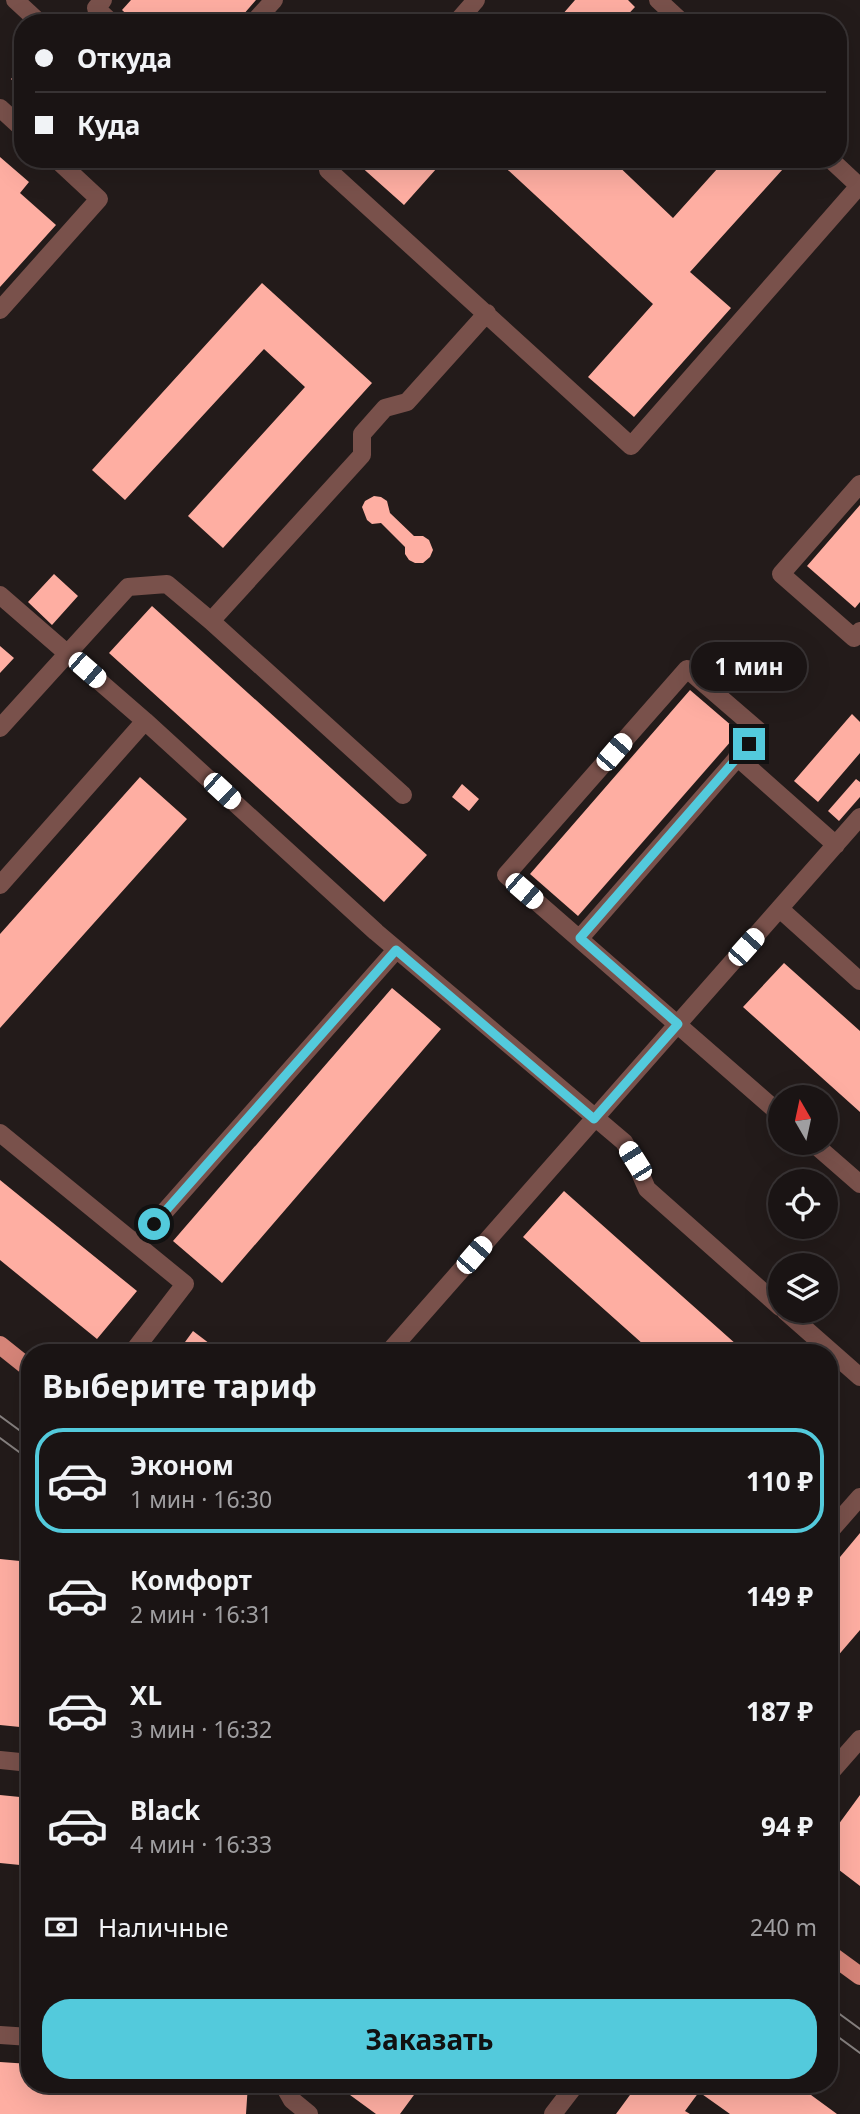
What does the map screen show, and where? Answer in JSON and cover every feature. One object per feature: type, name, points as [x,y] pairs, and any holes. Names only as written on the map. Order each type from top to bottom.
[{"type":"main road","points":[[0,1345],[21,1361]]},
{"type":"main road","points":[[838,1960],[860,1976]]},
{"type":"street","points":[[15,0],[30,14]]},
{"type":"street","points":[[102,14],[96,8],[103,0]]},
{"type":"street","points":[[261,14],[274,0]]},
{"type":"street","points":[[464,14],[476,0]]},
{"type":"street","points":[[658,0],[673,14]]},
{"type":"street","points":[[0,310],[99,199],[66,168]]},
{"type":"street","points":[[330,168],[328,170],[631,446],[859,186],[840,168]]},
{"type":"street","points":[[211,621],[362,454],[362,434],[385,408],[407,402],[486,313]]},
{"type":"street","points":[[860,484],[781,574],[854,638],[860,631]]},
{"type":"street","points":[[0,728],[128,587],[167,584],[403,795]]},
{"type":"street","points":[[0,595],[145,721],[396,950],[624,1142],[647,1189],[768,1296]]},
{"type":"street","points":[[580,938],[760,732],[687,669],[506,875],[768,1103]]},
{"type":"street","points":[[0,885],[145,721]]},
{"type":"street","points":[[737,757],[836,845]]},
{"type":"street","points":[[396,1344],[860,817]]},
{"type":"street","points":[[780,909],[860,981]]},
{"type":"street","points":[[136,1244],[396,950]]},
{"type":"street","points":[[0,1133],[185,1284],[139,1344]]},
{"type":"street","points":[[827,1155],[860,1184]]},
{"type":"street","points":[[799,1323],[822,1344]]},
{"type":"street","points":[[838,1358],[860,1377]]},
{"type":"street","points":[[838,1522],[860,1497]]},
{"type":"street","points":[[838,1764],[860,1739]]},
{"type":"street","points":[[0,1760],[21,1762]]},
{"type":"street","points":[[0,2035],[21,2036]]},
{"type":"street","points":[[288,2093],[292,2100],[309,2114]]},
{"type":"street","points":[[553,2114],[569,2093]]},
{"type":"building","points":[[131,0],[256,0],[244,14],[126,14],[122,10]]},
{"type":"building","points":[[575,0],[628,0],[635,7],[628,14],[563,14]]},
{"type":"building","points":[[0,157],[29,182],[20,193],[56,225],[0,287]]},
{"type":"building","points":[[362,168],[437,168],[404,205]]},
{"type":"building","points":[[506,168],[620,168],[673,218],[718,168],[784,168],[690,272],[731,308],[634,417],[588,377],[653,304]]},
{"type":"building","points":[[262,283],[372,383],[223,548],[188,516],[305,387],[264,349],[125,500],[92,470]]},
{"type":"building","points":[[374,496],[387,501],[390,513],[414,536],[423,536],[429,540],[433,550],[423,563],[409,560],[405,547],[381,523],[372,524],[367,520],[362,507],[365,501]]},
{"type":"building","points":[[860,505],[860,602],[855,608],[807,566]]},
{"type":"building","points":[[54,574],[78,596],[52,625],[28,602]]},
{"type":"building","points":[[152,606],[427,855],[384,902],[109,653]]},
{"type":"building","points":[[0,646],[14,658],[0,673]]},
{"type":"building","points":[[690,690],[739,732],[578,916],[530,874]]},
{"type":"building","points":[[852,714],[860,722],[860,753],[818,802],[794,781]]},
{"type":"building","points":[[140,777],[187,819],[0,1028],[0,934]]},
{"type":"building","points":[[856,779],[860,782],[860,797],[839,821],[828,811]]},
{"type":"building","points":[[462,784],[479,799],[469,811],[452,797]]},
{"type":"building","points":[[784,963],[860,1031],[860,1112],[838,1092],[838,1085],[830,1085],[743,1007]]},
{"type":"building","points":[[392,988],[441,1029],[222,1283],[173,1241]]},
{"type":"building","points":[[0,1180],[137,1291],[97,1339],[0,1260]]},
{"type":"building","points":[[564,1191],[736,1344],[643,1344],[523,1237]]},
{"type":"building","points":[[193,1331],[210,1344],[184,1344]]},
{"type":"building","points":[[860,1533],[860,1630],[838,1656],[838,1559]]},
{"type":"building","points":[[0,1559],[21,1561],[21,1727],[0,1725]]},
{"type":"building","points":[[0,1795],[21,1797],[21,1865],[0,1863]]},
{"type":"building","points":[[860,1795],[860,1886],[838,1869],[838,1825]]},
{"type":"building","points":[[0,2062],[21,2063],[21,2093],[247,2093],[246,2114],[0,2114]]},
{"type":"building","points":[[347,2093],[415,2093],[400,2114],[376,2114]]},
{"type":"building","points":[[631,2093],[698,2093],[685,2111],[690,2114],[616,2114]]},
{"type":"building","points":[[700,2093],[808,2093],[837,2114],[730,2114]]},
{"type":"tram line","points":[[0,1416],[21,1431]]},
{"type":"tram line","points":[[0,1438],[21,1453]]},
{"type":"tram line","points":[[838,2013],[860,2029]]},
{"type":"tram line","points":[[838,2037],[860,2053]]},
{"type":"route","points":[[154,1224],[396,950],[594,1119],[678,1024],[580,938],[749,744]]}]
